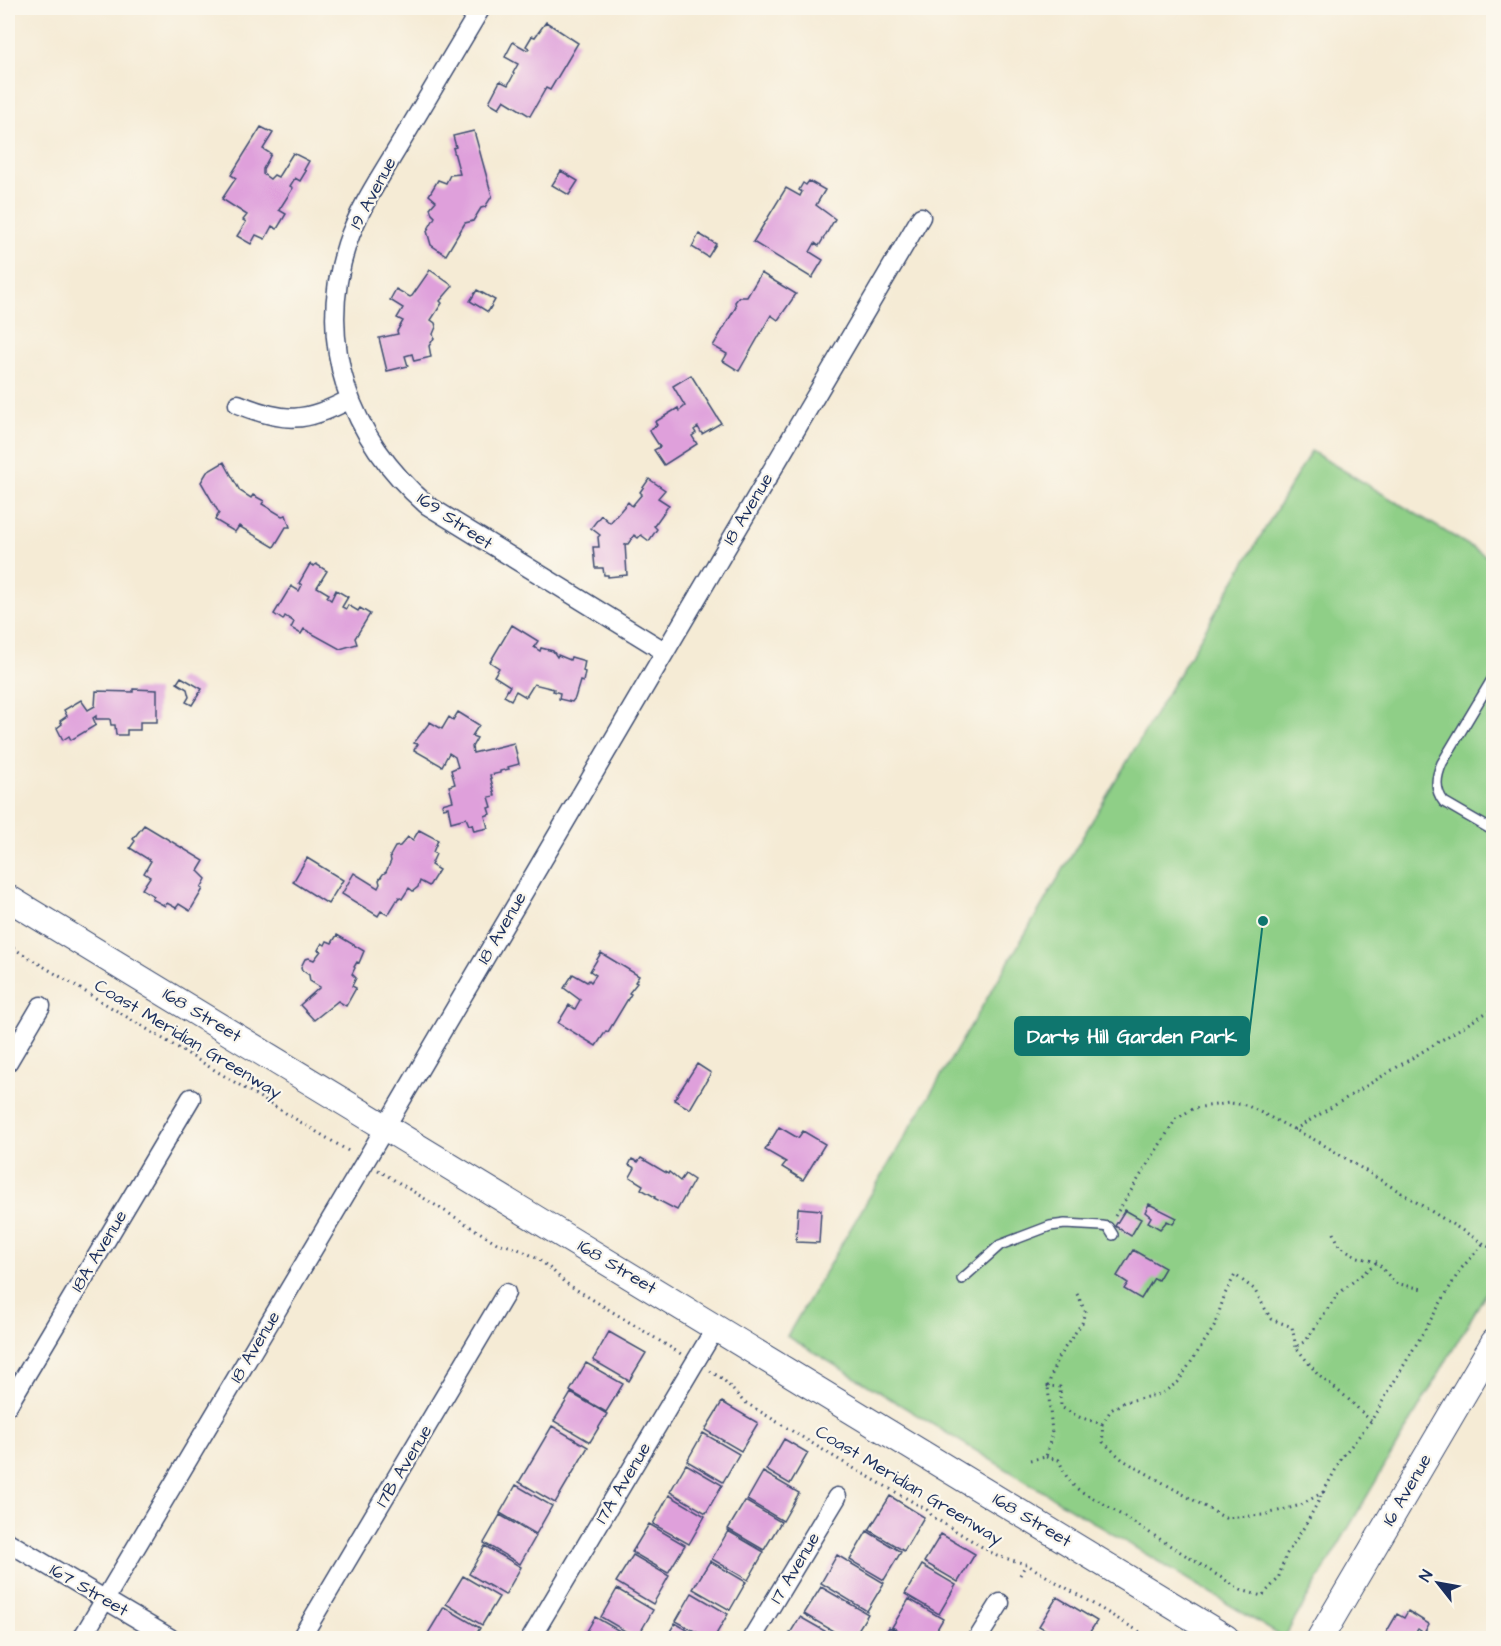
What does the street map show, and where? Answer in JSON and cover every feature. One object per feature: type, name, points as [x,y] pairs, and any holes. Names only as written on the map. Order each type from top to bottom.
[{"type":"main road","name":"168 Street","points":[[8,898],[1226,1638]]},
{"type":"main road","name":"16 Avenue","points":[[1320,1638],[1494,1342]]},
{"type":"street","name":"19 Avenue","points":[[350,399],[337,348],[335,322],[340,270],[347,244],[369,196],[481,8]]},
{"type":"street","name":"18 Avenue","points":[[82,1638],[921,216]]},
{"type":"street","points":[[238,404],[267,416],[297,418],[327,411],[350,399]]},
{"type":"street","name":"169 Street","points":[[350,399],[369,439],[389,468],[407,488],[428,505],[664,651]]},
{"type":"street","points":[[8,1062],[41,1006]]},
{"type":"street","name":"18A Avenue","points":[[8,1405],[191,1098]]},
{"type":"street","name":"17B Avenue","points":[[301,1638],[506,1293]]},
{"type":"street","name":"17A Avenue","points":[[531,1638],[716,1327]]},
{"type":"street","name":"17 Avenue","points":[[752,1638],[837,1497]]},
{"type":"street","name":"167 Street","points":[[8,1542],[170,1638]]},
{"type":"street","points":[[978,1638],[1000,1603]]},
{"type":"lane","points":[[1494,676],[1442,763],[1437,775],[1437,786],[1439,796],[1444,802],[1494,831]]},
{"type":"lane","points":[[962,1279],[1000,1245],[1050,1226],[1065,1224],[1110,1231]]},
{"type":"path","name":"Coast Meridian Greenway","points":[[8,945],[355,1156]]},
{"type":"path","points":[[1294,1130],[1494,1008]]},
{"type":"path","points":[[1110,1231],[1176,1119],[1194,1108],[1230,1103],[1246,1105],[1329,1148],[1494,1250]]},
{"type":"path","points":[[376,1169],[497,1243],[518,1248],[549,1265],[564,1282],[667,1346]]},
{"type":"path","points":[[1334,1233],[1339,1246],[1358,1257],[1377,1262],[1395,1283],[1423,1289]]},
{"type":"path","points":[[1030,1460],[1046,1457],[1059,1460],[1067,1480],[1077,1490],[1099,1501],[1241,1590],[1262,1596],[1278,1580],[1286,1556],[1343,1456],[1371,1421],[1460,1270],[1483,1244]]},
{"type":"path","points":[[1296,1347],[1305,1342],[1337,1295],[1377,1262]]},
{"type":"path","points":[[1325,1491],[1301,1505],[1263,1515],[1225,1518],[1123,1460],[1103,1442],[1102,1424],[1111,1410],[1124,1402],[1161,1395],[1178,1382],[1214,1328],[1225,1294],[1235,1275],[1254,1289],[1271,1319],[1292,1327],[1296,1347],[1318,1375],[1371,1421]]},
{"type":"path","points":[[1046,1457],[1052,1433],[1048,1386],[1057,1359],[1082,1323],[1085,1311],[1077,1294]]},
{"type":"path","name":"Coast Meridian Greenway","points":[[723,1379],[743,1401],[927,1510],[933,1517],[997,1556],[1026,1564],[1150,1638]]},
{"type":"path","points":[[1048,1386],[1060,1388],[1061,1407],[1079,1417],[1102,1424]]},
{"type":"path","points":[[1020,1575],[1026,1564]]},
{"type":"green space","points":[[1311,451],[1493,560],[1493,1281],[1284,1638],[787,1336]]},
{"type":"building","points":[[546,22],[578,43],[550,90],[546,88],[530,116],[504,100],[499,108],[489,102],[500,81],[508,85],[518,64],[505,57],[513,42],[527,50],[529,48],[526,46],[532,36],[535,37]]},
{"type":"building","points":[[261,127],[273,133],[263,149],[271,154],[263,169],[263,174],[270,179],[274,175],[278,177],[293,153],[309,161],[300,181],[295,178],[290,186],[293,188],[279,210],[286,214],[277,229],[272,226],[265,239],[256,235],[251,244],[237,236],[246,222],[243,220],[247,215],[222,199],[236,178],[231,175]]},
{"type":"building","points":[[474,131],[492,196],[473,221],[465,223],[446,255],[431,245],[427,231],[435,217],[430,208],[436,201],[429,195],[438,180],[446,183],[450,175],[460,174],[453,148],[456,147],[453,136]]},
{"type":"building","points":[[561,171],[578,181],[569,195],[552,185]]},
{"type":"building","points":[[809,181],[825,190],[816,205],[835,219],[819,246],[815,243],[810,252],[823,260],[812,278],[753,242],[786,188],[800,196],[802,192],[799,190],[803,183],[806,185]]},
{"type":"building","points":[[699,234],[716,244],[708,257],[692,247]]},
{"type":"building","points":[[430,270],[453,286],[440,301],[442,303],[431,320],[436,327],[434,338],[429,346],[431,357],[414,361],[412,354],[405,356],[408,366],[387,371],[379,338],[398,334],[397,331],[403,321],[397,318],[403,308],[390,300],[396,289],[412,296]]},
{"type":"building","points":[[761,273],[796,294],[778,320],[771,315],[739,371],[723,361],[727,354],[713,346],[736,307],[735,302],[739,297],[747,297]]},
{"type":"building","points":[[477,290],[495,300],[488,312],[470,301]]},
{"type":"building","points":[[691,375],[721,423],[702,434],[698,427],[692,436],[697,444],[664,465],[654,450],[660,447],[649,430],[657,425],[655,422],[685,406],[673,386]]},
{"type":"building","points":[[224,462],[240,491],[251,498],[253,495],[264,501],[262,504],[282,516],[286,515],[290,527],[286,527],[274,547],[239,526],[235,532],[215,520],[219,513],[201,482],[207,472]]},
{"type":"building","points":[[649,479],[665,490],[658,498],[669,505],[654,526],[657,529],[649,541],[641,535],[638,538],[634,535],[628,544],[625,544],[627,575],[608,577],[604,575],[603,568],[595,568],[593,547],[599,547],[598,537],[600,535],[591,528],[601,515],[610,523],[628,502],[632,506],[642,494],[640,492]]},
{"type":"building","points":[[310,564],[314,566],[316,564],[327,571],[317,587],[329,594],[327,597],[331,600],[336,590],[348,597],[342,607],[346,609],[348,605],[358,611],[360,608],[370,614],[355,638],[357,644],[340,649],[304,629],[301,634],[291,628],[294,622],[285,616],[283,620],[274,614],[291,586],[299,591],[302,585],[299,583]]},
{"type":"building","points":[[512,625],[538,641],[534,647],[540,651],[541,648],[553,651],[557,657],[558,655],[570,660],[571,657],[585,661],[583,682],[580,681],[572,702],[559,699],[560,693],[553,691],[554,689],[534,684],[526,697],[516,691],[511,700],[504,696],[510,686],[494,676],[499,668],[490,662]]},
{"type":"building","points":[[181,677],[202,689],[192,705],[186,702],[189,697],[187,689],[177,683]]},
{"type":"building","points":[[133,689],[157,690],[157,722],[140,722],[140,730],[127,730],[127,735],[116,735],[115,725],[111,725],[110,719],[96,719],[96,716],[93,718],[96,725],[71,740],[69,736],[63,740],[57,728],[62,724],[60,721],[67,716],[64,710],[81,700],[88,710],[95,706],[96,691],[133,692]]},
{"type":"building","points":[[458,712],[479,725],[472,736],[477,738],[472,747],[473,753],[514,743],[519,764],[490,775],[495,796],[489,797],[492,807],[488,808],[490,814],[485,816],[488,828],[474,831],[472,824],[469,825],[466,818],[451,822],[448,807],[443,808],[442,804],[453,801],[449,786],[455,784],[451,770],[458,767],[455,757],[449,753],[442,766],[414,750],[418,744],[414,743],[430,722],[442,729],[449,717],[453,720]]},
{"type":"building","points":[[144,825],[204,861],[198,871],[206,879],[190,911],[179,904],[176,908],[167,903],[165,906],[152,899],[154,896],[142,889],[150,877],[144,873],[151,861],[130,848],[135,841],[133,839]]},
{"type":"building","points":[[419,830],[438,840],[433,852],[436,854],[431,865],[439,870],[429,886],[420,881],[418,887],[413,891],[409,888],[402,899],[399,897],[388,915],[381,911],[378,916],[342,894],[354,873],[378,888],[379,880],[386,872],[395,847],[400,846],[408,837],[413,840]]},
{"type":"building","points":[[307,858],[343,880],[328,904],[293,882]]},
{"type":"building","points":[[337,935],[364,951],[352,974],[356,978],[352,986],[356,988],[346,1006],[338,1001],[314,1020],[300,1005],[320,987],[310,981],[309,975],[301,967],[305,959],[314,960],[321,951],[318,950],[322,943],[325,945],[327,941],[332,943]]},
{"type":"building","points":[[601,953],[639,976],[608,1032],[606,1031],[596,1046],[558,1023],[569,1005],[575,1009],[580,1000],[564,988],[573,974],[591,982],[596,975],[590,971]]},
{"type":"building","points":[[697,1064],[711,1073],[690,1109],[674,1100]]},
{"type":"building","points":[[779,1127],[798,1138],[803,1131],[825,1144],[803,1180],[782,1167],[786,1162],[765,1150]]},
{"type":"building","points":[[641,1158],[668,1174],[669,1172],[680,1181],[685,1174],[694,1180],[677,1210],[641,1189],[643,1185],[630,1177],[635,1168],[629,1165],[632,1159],[638,1162]]},
{"type":"building","points":[[1149,1204],[1177,1218],[1173,1224],[1167,1221],[1160,1229],[1148,1222],[1151,1217],[1145,1212]]},
{"type":"building","points":[[798,1208],[821,1210],[819,1243],[796,1242]]},
{"type":"building","points":[[1125,1210],[1141,1219],[1131,1236],[1115,1226]]},
{"type":"building","points":[[1133,1250],[1165,1268],[1158,1280],[1154,1278],[1141,1299],[1124,1289],[1128,1283],[1117,1276]]},
{"type":"building","points":[[609,1332],[646,1353],[629,1381],[593,1360]]},
{"type":"building","points":[[586,1363],[623,1384],[606,1412],[570,1391]]},
{"type":"building","points":[[571,1393],[607,1414],[590,1442],[554,1421]]},
{"type":"building","points":[[722,1402],[758,1423],[741,1451],[705,1430]]},
{"type":"building","points":[[552,1426],[588,1447],[555,1503],[519,1482]]},
{"type":"building","points":[[703,1433],[739,1454],[723,1482],[687,1461]]},
{"type":"building","points":[[784,1439],[808,1453],[790,1484],[766,1470]]},
{"type":"building","points":[[686,1464],[722,1485],[706,1513],[670,1492]]},
{"type":"building","points":[[763,1472],[799,1493],[783,1521],[747,1500]]},
{"type":"building","points":[[516,1485],[552,1506],[536,1534],[500,1513]]},
{"type":"building","points":[[669,1495],[705,1516],[689,1544],[653,1524]]},
{"type":"building","points":[[890,1496],[924,1517],[904,1551],[869,1530]]},
{"type":"building","points":[[745,1501],[781,1522],[764,1550],[728,1529]]},
{"type":"building","points":[[500,1515],[536,1536],[520,1564],[484,1543]]},
{"type":"building","points":[[649,1524],[685,1545],[668,1573],[632,1552]]},
{"type":"building","points":[[728,1531],[764,1552],[748,1580],[712,1559]]},
{"type":"building","points":[[867,1531],[901,1552],[884,1580],[850,1560]]},
{"type":"building","points":[[941,1534],[975,1554],[958,1582],[924,1562]]},
{"type":"building","points":[[485,1546],[521,1567],[505,1595],[469,1574]]},
{"type":"building","points":[[633,1555],[669,1576],[653,1604],[616,1582]]},
{"type":"building","points":[[837,1555],[884,1583],[867,1611],[821,1583]]},
{"type":"building","points":[[710,1561],[746,1582],[730,1610],[693,1589]]},
{"type":"building","points":[[922,1565],[956,1585],[939,1614],[905,1594]]},
{"type":"building","points":[[463,1576],[499,1597],[482,1625],[446,1604]]},
{"type":"building","points":[[821,1587],[868,1614],[853,1638],[845,1638],[804,1614]]},
{"type":"building","points":[[617,1589],[653,1610],[637,1638],[601,1617]]},
{"type":"building","points":[[692,1593],[728,1614],[714,1638],[707,1638],[676,1621]]},
{"type":"building","points":[[1057,1597],[1097,1621],[1086,1638],[1060,1638],[1039,1626]]},
{"type":"building","points":[[909,1599],[943,1619],[932,1638],[911,1638],[892,1627]]},
{"type":"building","points":[[444,1607],[480,1628],[474,1638],[433,1638],[427,1635]]},
{"type":"building","points":[[1408,1611],[1429,1624],[1424,1633],[1418,1629],[1412,1638],[1383,1638],[1397,1614],[1404,1618]]},
{"type":"building","points":[[595,1617],[632,1638],[583,1638]]},
{"type":"building","points":[[800,1617],[837,1638],[787,1638]]},
{"type":"building","points":[[675,1623],[701,1638],[666,1638]]},
{"type":"building","points":[[889,1627],[907,1638],[882,1638]]},
{"type":"building","points":[[1037,1631],[1050,1638],[1033,1638]]},
{"type":"place","name":"Darts Hill Garden Park","points":[[1263,921]]}]
